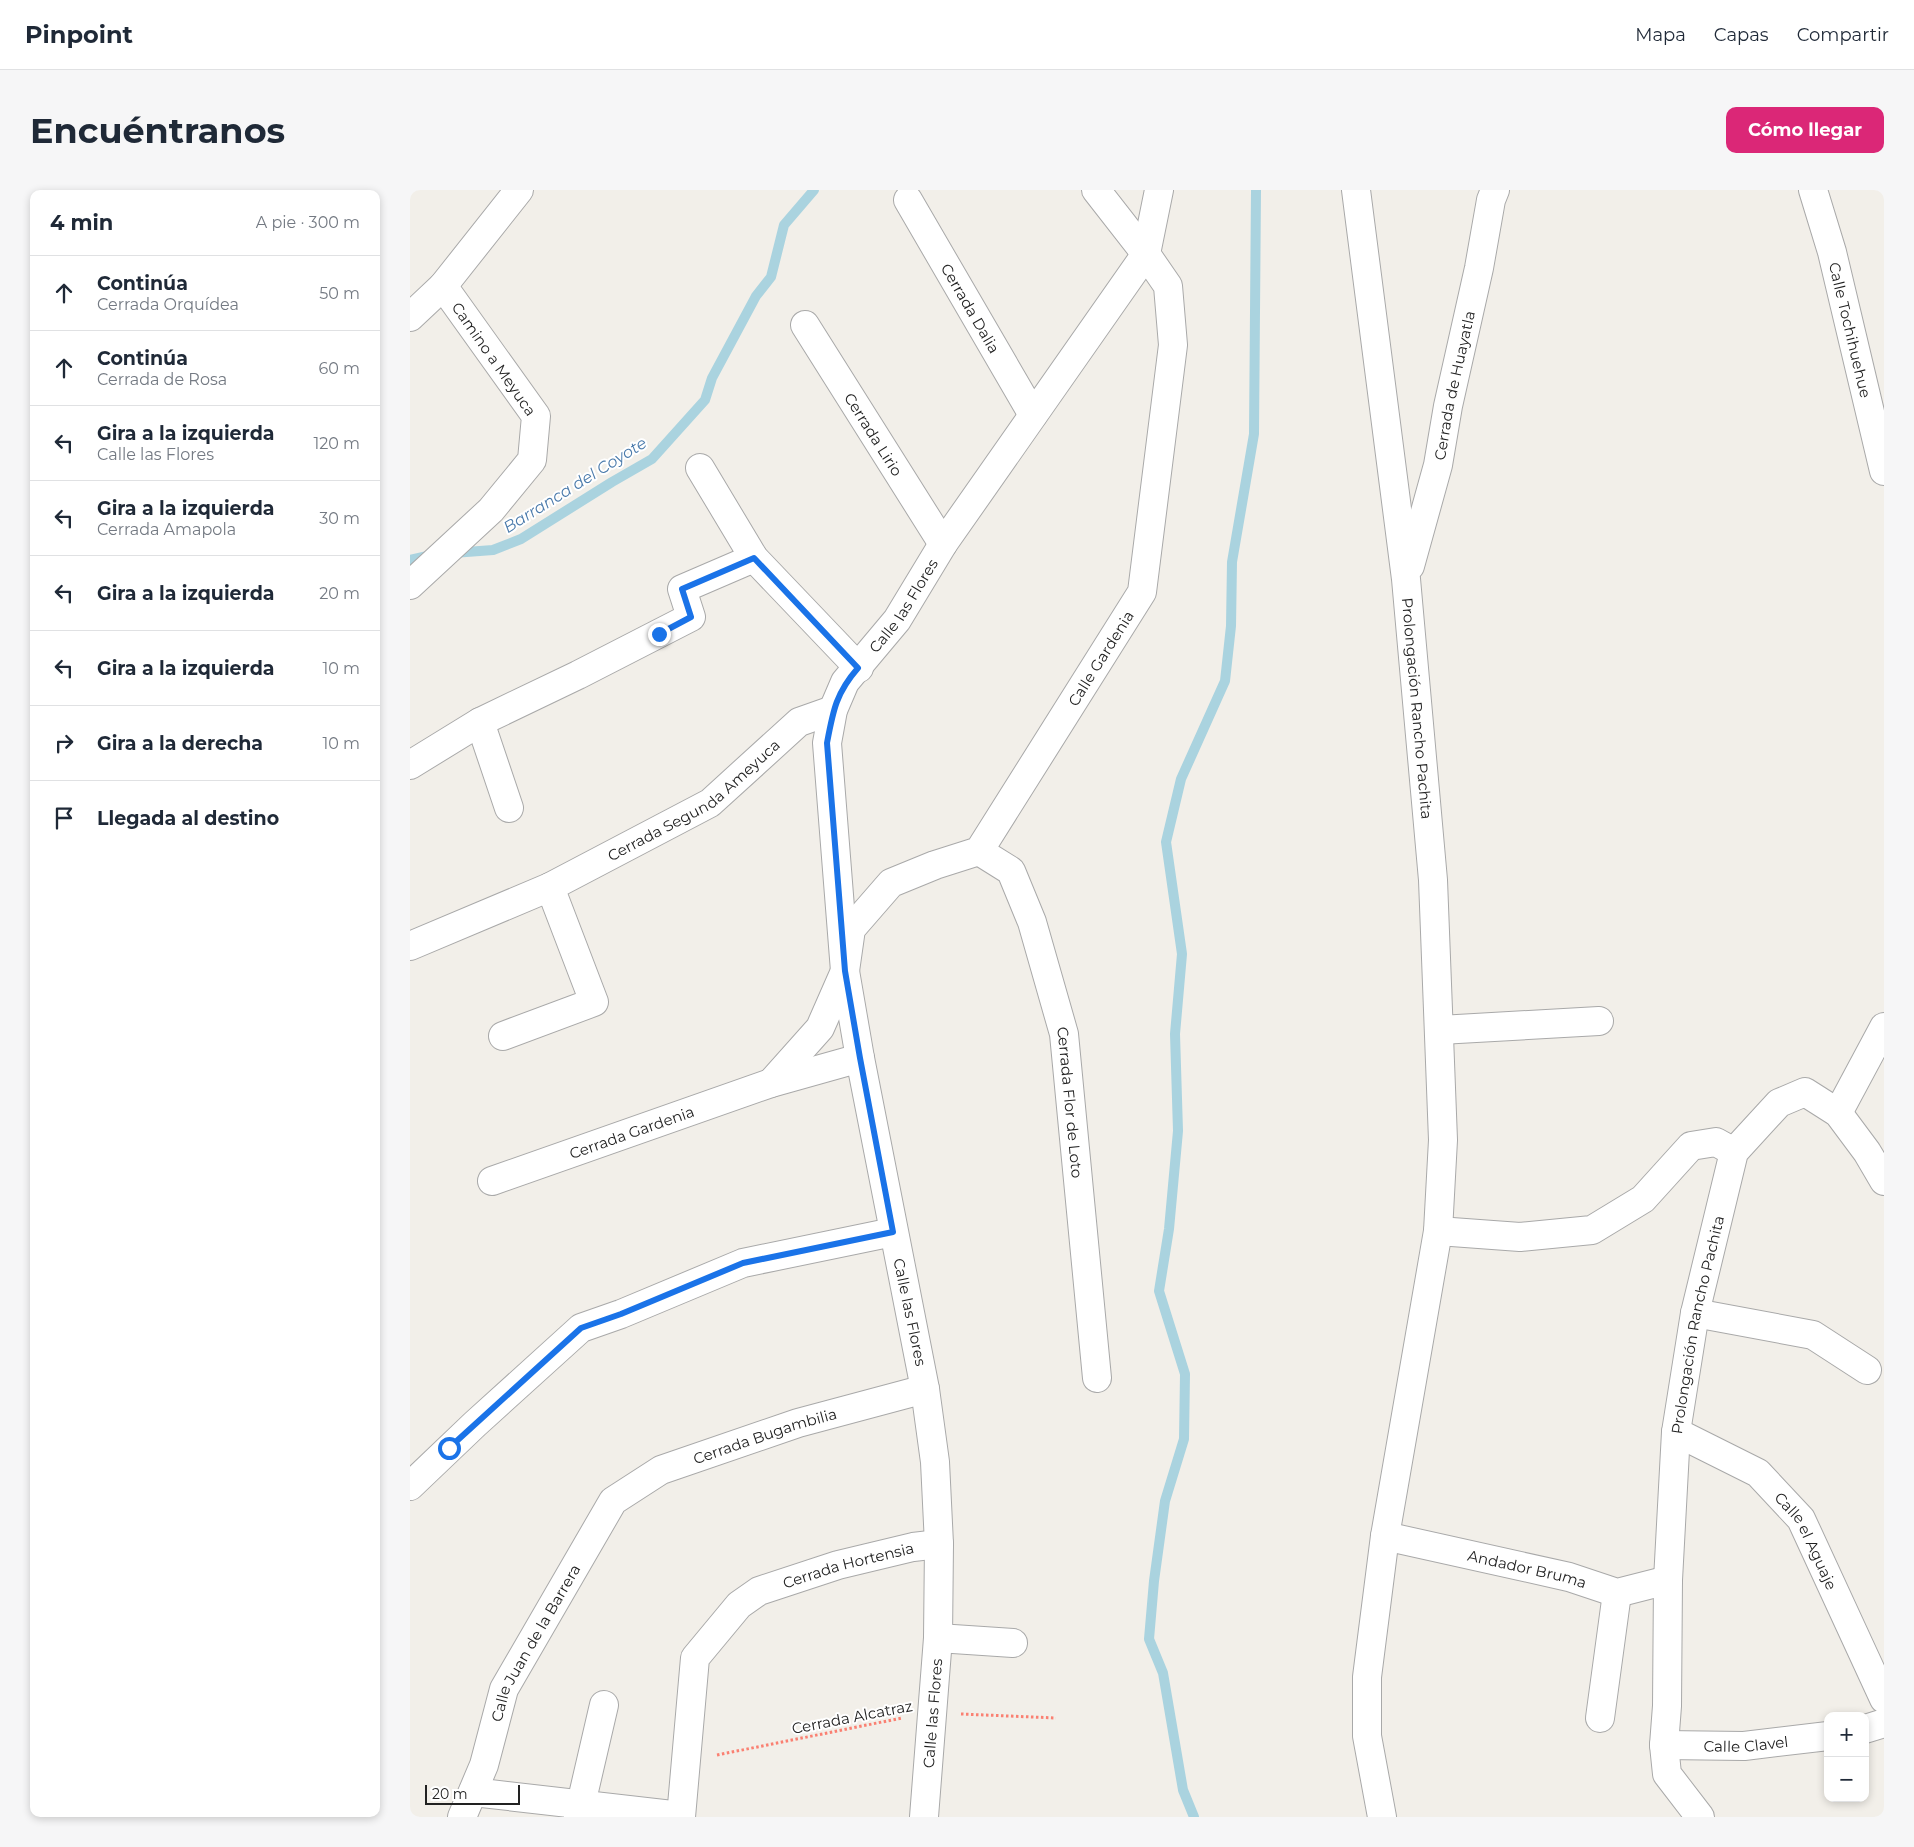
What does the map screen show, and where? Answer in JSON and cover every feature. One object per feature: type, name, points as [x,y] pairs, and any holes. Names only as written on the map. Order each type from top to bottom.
[{"type":"street","points":[[410,317],[443,286],[519,190]]},
{"type":"street","name":"Calle Gardenia","points":[[979,851],[1142,592],[1173,345],[1168,286],[1146,254],[1096,190]]},
{"type":"street","name":"Calle las Flores","points":[[924,1817],[938,1638],[939,1544],[936,1462],[925,1389],[893,1232],[845,971],[827,743],[833,710],[846,682],[897,620],[943,544],[1146,254],[1158,190]]},
{"type":"street","name":"Prolongación Rancho Pachita","points":[[1356,190],[1406,579],[1433,880],[1443,1140],[1438,1231],[1385,1536],[1367,1677],[1367,1736],[1382,1817]]},
{"type":"street","name":"Cerrada de Huayatla","points":[[1406,579],[1438,466],[1448,406],[1479,268],[1494,190]]},
{"type":"street","name":"Calle Tochihuehue","points":[[1813,190],[1832,252],[1884,470]]},
{"type":"street","name":"Cerrada Dalia","points":[[908,200],[1033,415]]},
{"type":"street","name":"Camino a Meyuca","points":[[418,578],[490,510],[532,460],[536,416],[443,286]]},
{"type":"street","name":"Cerrada Lirio","points":[[805,325],[943,544]]},
{"type":"street","points":[[700,468],[754,558],[858,668]]},
{"type":"street","points":[[410,766],[480,722],[578,675],[691,617],[682,589],[754,558]]},
{"type":"street","name":"Cerrada Segunda Ameyuca","points":[[410,946],[550,886],[710,803],[799,722],[833,710]]},
{"type":"street","points":[[480,722],[509,808]]},
{"type":"street","points":[[845,971],[851,929],[891,882],[979,851]]},
{"type":"street","name":"Cerrada Flor de Loto","points":[[979,851],[1011,871],[1032,922],[1064,1034],[1097,1378]]},
{"type":"street","points":[[503,1036],[594,1002],[550,886]]},
{"type":"street","name":"Cerrada Gardenia","points":[[771,1083],[820,1028],[845,971]]},
{"type":"street","points":[[1440,1030],[1599,1021]]},
{"type":"street","points":[[1838,1113],[1884,1027]]},
{"type":"street","name":"Cerrada Gardenia","points":[[492,1181],[771,1083],[860,1058]]},
{"type":"street","points":[[1438,1231],[1520,1236],[1592,1230],[1643,1199],[1691,1146],[1716,1142],[1734,1152],[1779,1103],[1805,1092],[1838,1113],[1884,1181]]},
{"type":"street","name":"Prolongación Rancho Pachita","points":[[1700,1817],[1668,1774],[1664,1744],[1667,1706],[1668,1580],[1676,1432],[1695,1313],[1734,1152]]},
{"type":"street","points":[[410,1486],[581,1328],[621,1314],[743,1263],[893,1232]]},
{"type":"street","points":[[1695,1313],[1813,1335],[1867,1370]]},
{"type":"street","name":"Cerrada Bugambilia","points":[[613,1501],[661,1470],[798,1423],[925,1389]]},
{"type":"street","name":"Calle el Aguaje","points":[[1676,1432],[1758,1473],[1800,1519],[1884,1699]]},
{"type":"street","name":"Calle Juan de la Barrera","points":[[462,1817],[484,1765],[504,1689],[613,1501]]},
{"type":"street","name":"Andador Bruma","points":[[1385,1536],[1569,1577],[1617,1593]]},
{"type":"street","name":"Cerrada Hortensia","points":[[685,1762],[694,1658],[740,1606],[759,1591],[838,1565],[913,1547],[939,1544]]},
{"type":"street","points":[[1600,1718],[1617,1593],[1668,1580]]},
{"type":"street","points":[[938,1638],[1013,1643]]},
{"type":"street","points":[[579,1811],[604,1705]]},
{"type":"street","points":[[1869,1727],[1884,1723]]},
{"type":"street","name":"Calle Clavel","points":[[1664,1744],[1744,1746],[1824,1736]]},
{"type":"street","points":[[473,1792],[579,1811],[681,1817],[685,1762]]},
{"type":"path","name":"Cerrada Alcatraz","points":[[685,1762],[932,1712],[1056,1718]]},
{"type":"waterway","name":"Barranca del Coyote","points":[[453,553],[493,550],[521,539],[652,459],[705,400],[712,378],[756,296],[771,277],[784,225],[814,190]]},
{"type":"waterway","points":[[1194,1817],[1183,1790],[1163,1673],[1149,1639],[1154,1581],[1165,1501],[1184,1439],[1185,1374],[1159,1291],[1169,1229],[1178,1131],[1175,1034],[1182,954],[1166,842],[1181,779],[1225,681],[1231,626],[1232,562],[1254,434],[1256,190]]},
{"type":"waterway","name":"Barranca del Coyote","points":[[410,560],[431,555]]},
{"type":"route","points":[[449,1448],[581,1328],[621,1314],[743,1263],[893,1232],[845,971],[827,743],[833,710],[846,682],[858,668],[754,558],[682,589],[691,617],[659,634]]}]
